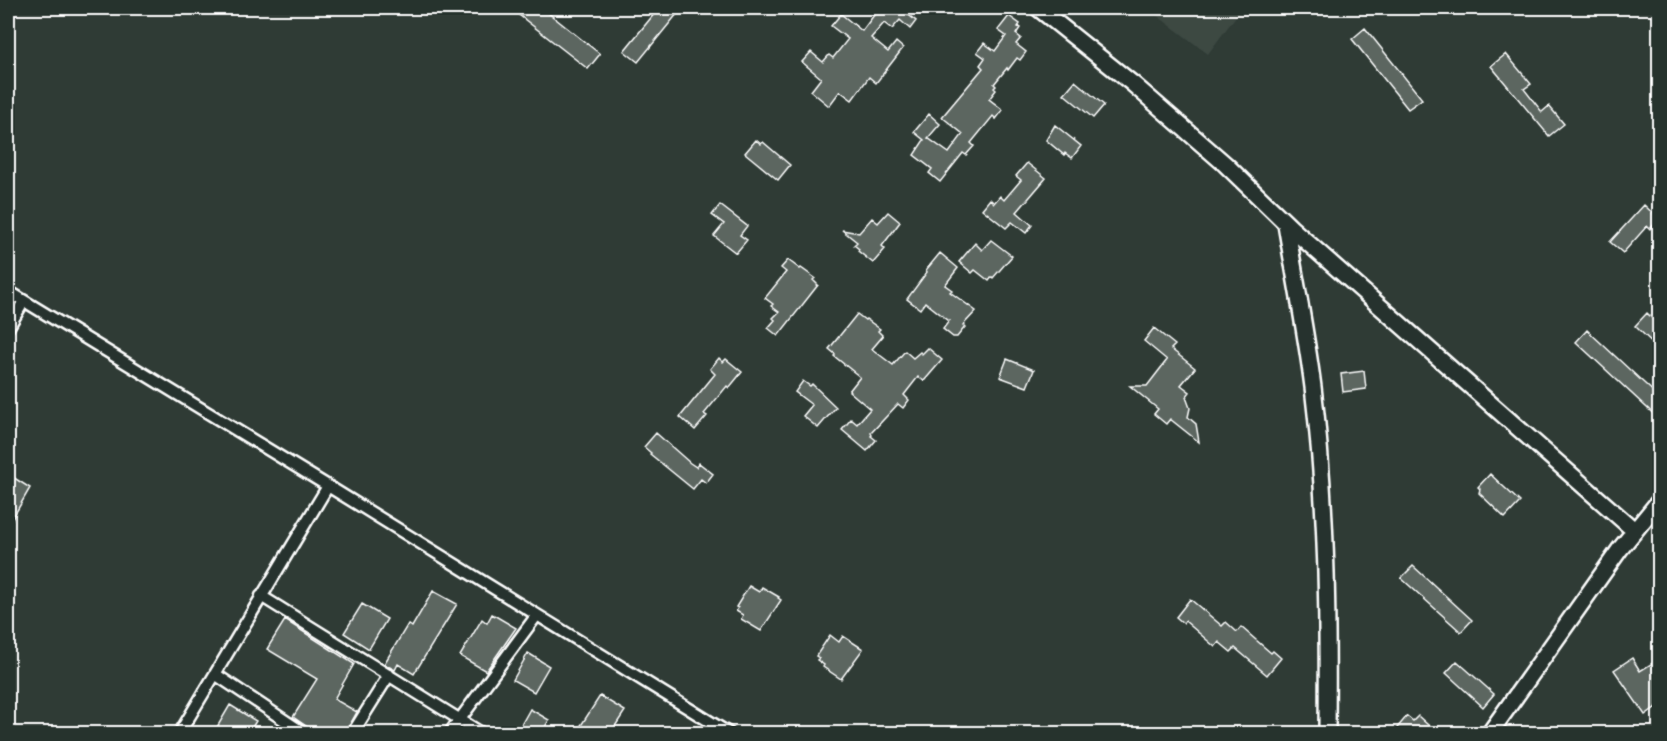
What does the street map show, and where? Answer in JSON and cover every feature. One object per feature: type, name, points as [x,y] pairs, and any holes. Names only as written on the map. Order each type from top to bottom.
[{"type":"street","points":[[1038,8],[1133,84],[1208,149],[1286,224],[1635,531]]},
{"type":"street","points":[[1286,224],[1313,387],[1323,503],[1328,642],[1327,734]]},
{"type":"street","points":[[8,291],[726,732]]},
{"type":"street","points":[[8,328],[24,301]]},
{"type":"street","points":[[179,734],[328,486]]},
{"type":"street","points":[[1489,734],[1613,558],[1659,500]]},
{"type":"street","points":[[261,596],[483,734]]},
{"type":"street","points":[[449,734],[537,615]]},
{"type":"street","points":[[215,674],[305,734]]},
{"type":"street","points":[[352,734],[389,675]]},
{"type":"shaded area","points":[[1147,8],[1242,8],[1208,54]]},
{"type":"building","points":[[510,8],[542,8],[600,54],[588,69]]},
{"type":"building","points":[[659,8],[682,8],[638,62],[624,51]]},
{"type":"building","points":[[866,8],[900,8],[916,21],[910,29],[900,20],[892,29],[884,23],[871,38],[888,52],[896,42],[903,48],[876,83],[869,77],[852,100],[840,91],[829,106],[811,91],[821,78],[802,62],[811,52],[823,62],[829,55],[833,58],[848,39],[831,26],[841,14],[862,31],[874,15]]},
{"type":"building","points":[[1009,16],[1020,24],[1016,34],[1021,38],[1016,44],[1026,52],[1020,60],[1017,58],[1008,70],[1007,68],[994,84],[996,90],[989,99],[1003,110],[996,119],[993,116],[971,143],[974,146],[966,155],[963,153],[940,182],[929,173],[932,169],[914,155],[924,140],[914,132],[929,114],[940,124],[928,138],[949,153],[963,134],[942,117],[983,68],[980,65],[985,58],[977,52],[984,43],[995,51],[1006,36],[998,30]]},
{"type":"building","points":[[1365,28],[1422,99],[1408,109],[1352,39]]},
{"type":"building","points":[[1506,54],[1531,84],[1524,89],[1542,112],[1549,106],[1564,124],[1549,136],[1491,66]]},
{"type":"building","points":[[1075,81],[1104,105],[1093,118],[1064,94]]},
{"type":"building","points":[[1055,125],[1081,146],[1072,158],[1065,153],[1064,155],[1046,140]]},
{"type":"building","points":[[756,140],[761,144],[763,142],[790,165],[778,180],[745,153]]},
{"type":"building","points":[[1027,163],[1046,178],[1017,212],[1032,225],[1026,233],[1012,222],[1006,228],[982,209],[990,199],[994,203],[1000,196],[1004,200],[1021,180],[1016,176]]},
{"type":"building","points":[[720,205],[747,226],[740,235],[747,240],[736,253],[714,236],[724,224],[712,215]]},
{"type":"building","points":[[1644,205],[1659,219],[1650,229],[1647,226],[1623,253],[1610,242]]},
{"type":"building","points":[[888,212],[900,222],[882,246],[885,249],[873,263],[858,251],[859,249],[854,245],[857,242],[842,230],[859,233],[872,218],[878,223]]},
{"type":"building","points":[[991,240],[1012,256],[989,281],[975,270],[972,273],[959,262],[975,243],[982,250]]},
{"type":"building","points":[[940,253],[958,268],[945,285],[952,290],[950,292],[976,311],[963,325],[965,327],[957,337],[953,337],[943,329],[949,321],[925,302],[920,309],[907,299]]},
{"type":"building","points":[[788,260],[815,278],[813,280],[818,285],[778,336],[768,328],[779,312],[765,298],[786,272],[781,268]]},
{"type":"building","points":[[1647,313],[1659,325],[1659,349],[1635,326]]},
{"type":"building","points":[[857,314],[880,329],[878,331],[883,336],[872,349],[893,365],[905,351],[913,358],[928,348],[942,360],[924,381],[918,377],[904,395],[909,400],[903,408],[898,404],[871,433],[876,440],[867,451],[842,430],[851,419],[857,424],[870,409],[849,391],[860,377],[834,356],[835,354],[829,349]]},
{"type":"building","points":[[1154,328],[1175,345],[1171,349],[1195,368],[1181,385],[1190,392],[1186,397],[1190,408],[1188,417],[1196,424],[1199,442],[1170,419],[1166,424],[1154,414],[1158,409],[1130,386],[1147,386],[1167,360],[1144,341]]},
{"type":"building","points":[[1587,330],[1659,397],[1659,419],[1576,342]]},
{"type":"building","points":[[719,358],[723,362],[726,359],[742,372],[704,414],[707,416],[695,430],[680,417],[715,374],[710,369]]},
{"type":"building","points":[[1007,359],[1034,370],[1027,387],[1000,377]]},
{"type":"building","points":[[1364,371],[1366,389],[1343,392],[1341,374]]},
{"type":"building","points":[[803,381],[810,386],[812,384],[836,407],[818,428],[803,416],[812,405],[795,392]]},
{"type":"building","points":[[656,433],[690,463],[696,467],[699,463],[713,474],[706,483],[701,479],[693,489],[650,454],[644,447]]},
{"type":"building","points":[[8,474],[30,488],[8,526]]},
{"type":"building","points":[[1490,474],[1520,502],[1505,518],[1479,493],[1478,487]]},
{"type":"building","points":[[1413,566],[1472,620],[1461,632],[1401,578]]},
{"type":"building","points":[[749,586],[759,592],[762,587],[781,600],[761,631],[741,619],[743,615],[736,611],[738,608],[736,607]]},
{"type":"building","points":[[433,591],[457,604],[414,674],[398,664],[395,670],[384,664],[408,624],[412,627]]},
{"type":"building","points":[[1190,599],[1222,626],[1226,622],[1237,632],[1241,627],[1271,653],[1273,651],[1281,658],[1267,675],[1235,648],[1231,652],[1219,642],[1215,647],[1185,621],[1183,623],[1176,617]]},
{"type":"building","points":[[362,604],[387,619],[369,649],[344,633]]},
{"type":"building","points":[[492,614],[516,628],[486,671],[460,656],[482,619],[487,623]]},
{"type":"building","points":[[285,620],[354,664],[334,699],[357,712],[345,734],[314,734],[293,717],[317,679],[267,649]]},
{"type":"building","points":[[830,635],[839,642],[843,636],[863,649],[841,679],[823,667],[824,665],[817,660],[819,658],[816,656]]},
{"type":"building","points":[[528,653],[549,666],[534,692],[513,680]]},
{"type":"building","points":[[1632,658],[1640,671],[1659,659],[1659,705],[1645,715],[1614,670]]},
{"type":"building","points":[[1457,661],[1494,694],[1483,707],[1446,673]]},
{"type":"building","points":[[600,696],[625,711],[610,734],[583,734],[578,730]]},
{"type":"building","points":[[230,705],[256,721],[248,734],[213,734]]},
{"type":"building","points":[[530,709],[549,720],[541,734],[516,734]]},
{"type":"building","points":[[1407,716],[1413,721],[1418,716],[1438,734],[1392,734]]}]
